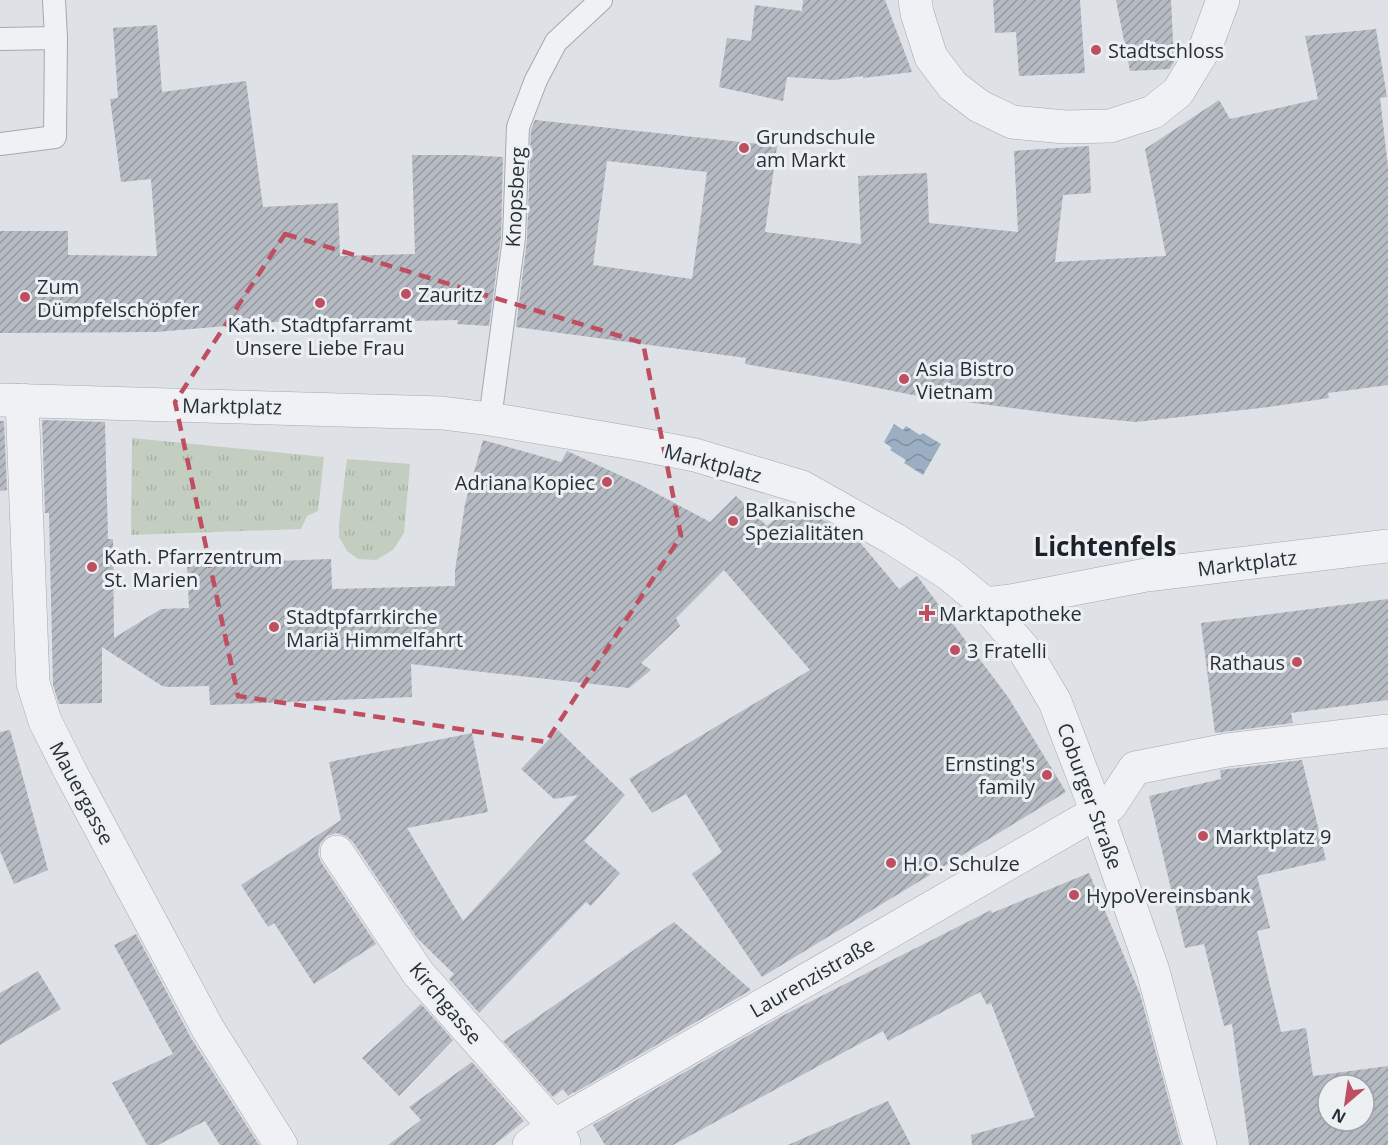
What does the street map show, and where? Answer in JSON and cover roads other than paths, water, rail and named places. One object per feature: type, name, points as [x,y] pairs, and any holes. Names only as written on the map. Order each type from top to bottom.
[{"type":"street","points":[[915,0],[931,57],[953,86],[979,105],[1012,122],[1065,127],[1110,126],[1153,112],[1178,92],[1206,46],[1223,0]]},
{"type":"street","name":"Marktplatz","points":[[11,400],[442,413],[490,419],[695,455],[802,487],[921,556],[949,574],[985,604],[1146,575],[1388,546]]},
{"type":"street","name":"Mauergasse","points":[[11,400],[33,683],[45,721],[208,1029],[280,1145]]},
{"type":"street","name":"Coburger Straße","points":[[985,604],[1023,648],[1055,702],[1097,812],[1153,971],[1200,1145]]},
{"type":"street","points":[[1097,812],[1110,806],[1135,768],[1227,750],[1388,731]]},
{"type":"street","name":"Laurenzistraße","points":[[549,1139],[1097,812]]},
{"type":"street","name":"Kirchgasse","points":[[337,852],[418,973],[549,1139]]},
{"type":"lane","points":[[0,144],[55,137],[54,0]]},
{"type":"lane","name":"Knopsberg","points":[[490,419],[514,238],[519,127],[536,80],[556,42],[601,0]]},
{"type":"lane","points":[[0,39],[56,38]]},
{"type":"water","points":[[894,424],[903,430],[906,426],[920,435],[923,433],[941,444],[923,475],[904,463],[906,460],[890,450],[892,448],[884,442]]},
{"type":"place","name":"Stadtschloss","points":[[1096,50]]},
{"type":"place","name":"Grundschule am Markt","points":[[744,148]]},
{"type":"place","name":"Zauritz","points":[[406,294]]},
{"type":"place","name":"Zum Dümpfelschöpfer","points":[[25,297]]},
{"type":"place","name":"Kath. Stadtpfarramt Unsere Liebe Frau","points":[[320,303]]},
{"type":"place","name":"Asia Bistro Vietnam","points":[[904,379]]},
{"type":"place","name":"Adriana Kopiec","points":[[607,482]]},
{"type":"place","name":"Balkanische Spezialitäten","points":[[733,521]]},
{"type":"place","name":"Kath. Pfarrzentrum St. Marien","points":[[92,567]]},
{"type":"place","name":"Marktapotheke","points":[[927,613]]},
{"type":"place","name":"Stadtpfarrkirche Mariä Himmelfahrt","points":[[274,627]]},
{"type":"place","name":"3 Fratelli","points":[[955,650]]},
{"type":"place","name":"Rathaus","points":[[1297,662]]},
{"type":"place","name":"Ernsting's family","points":[[1047,775]]},
{"type":"place","name":"Marktplatz 9","points":[[1203,836]]},
{"type":"place","name":"H.O. Schulze","points":[[891,863]]},
{"type":"place","name":"HypoVereinsbank","points":[[1074,895]]},
{"type":"district","name":"Lichtenfels","points":[[1105,546]]}]
